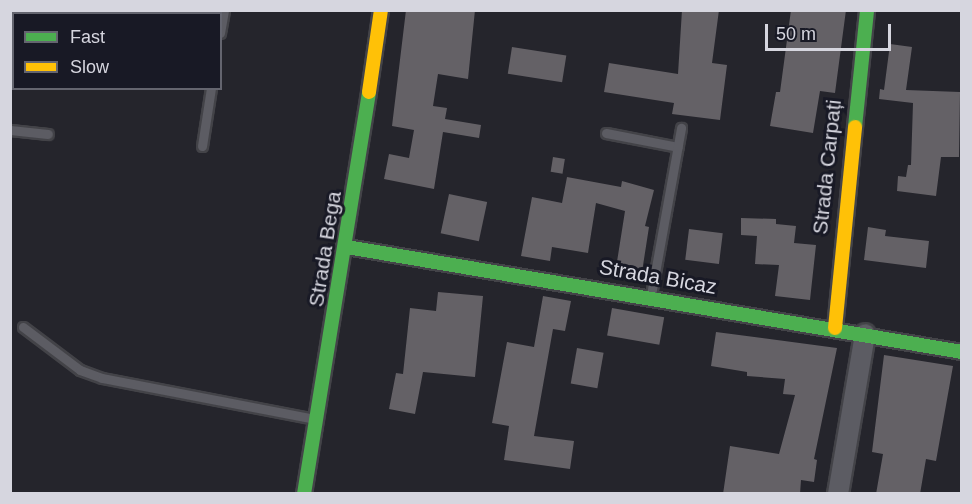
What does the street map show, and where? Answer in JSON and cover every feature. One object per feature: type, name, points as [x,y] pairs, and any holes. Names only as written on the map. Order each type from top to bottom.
[{"type":"street","name":"Strada Bega","points":[[304,494],[347,246],[381,10]]},
{"type":"street","name":"Strada Carpați","points":[[835,328],[867,10]]},
{"type":"street","name":"Strada Bicaz","points":[[347,246],[835,328],[962,352]]},
{"type":"street","points":[[838,494],[865,334]]},
{"type":"lane","points":[[202,146],[212,90]]},
{"type":"lane","points":[[651,298],[681,128]]},
{"type":"lane","points":[[10,130],[48,134]]},
{"type":"lane","points":[[606,133],[678,147]]},
{"type":"lane","points":[[23,327],[80,370],[102,378],[317,420]]},
{"type":"building","points":[[406,10],[475,10],[468,79],[438,74],[433,106],[447,108],[445,119],[481,125],[479,138],[443,132],[434,189],[384,179],[389,154],[409,158],[414,130],[392,126]]},
{"type":"building","points":[[682,10],[719,10],[712,63],[727,65],[720,120],[672,114],[674,103],[604,92],[609,63],[678,74]]},
{"type":"building","points":[[791,10],[846,10],[835,93],[820,91],[813,133],[770,126],[776,92],[780,92]]},
{"type":"building","points":[[890,44],[912,47],[906,90],[960,92],[959,157],[941,157],[936,196],[897,191],[898,176],[906,177],[908,165],[911,165],[913,103],[879,99],[880,89],[884,90]]},
{"type":"building","points":[[512,47],[566,56],[562,82],[508,74]]},
{"type":"building","points":[[553,157],[565,159],[563,174],[551,172]]},
{"type":"building","points":[[567,177],[621,187],[622,181],[654,190],[645,226],[649,227],[642,272],[616,268],[625,211],[596,203],[588,253],[552,247],[550,261],[521,256],[532,197],[562,203]]},
{"type":"building","points":[[449,194],[487,202],[479,241],[441,233]]},
{"type":"building","points":[[741,218],[776,219],[776,224],[796,226],[794,243],[816,245],[810,300],[775,296],[779,265],[755,264],[757,236],[741,235]]},
{"type":"building","points":[[868,227],[886,230],[885,236],[929,241],[926,268],[864,260]]},
{"type":"building","points":[[689,229],[723,233],[719,264],[685,260]]},
{"type":"building","points":[[438,292],[483,296],[475,377],[423,372],[415,414],[389,409],[396,373],[403,374],[410,308],[436,311]]},
{"type":"building","points":[[543,296],[571,301],[565,331],[553,329],[534,436],[574,441],[570,469],[504,460],[509,426],[492,423],[507,342],[534,347]]},
{"type":"building","points":[[612,308],[664,317],[659,345],[607,336]]},
{"type":"building","points":[[716,332],[837,348],[814,459],[817,460],[814,482],[801,480],[800,494],[723,494],[730,446],[779,454],[795,395],[783,394],[785,379],[747,376],[747,372],[711,366]]},
{"type":"building","points":[[577,348],[604,353],[597,388],[571,383]]},
{"type":"building","points":[[884,355],[953,366],[936,461],[926,459],[920,494],[876,494],[883,454],[872,452]]},
{"type":"traffic: fast","points":[[855,127],[867,10]]},
{"type":"traffic: fast","points":[[304,494],[369,92]]},
{"type":"traffic: fast","points":[[347,247],[962,352]]},
{"type":"traffic: slow","points":[[369,92],[381,10]]},
{"type":"traffic: slow","points":[[835,328],[855,127]]}]
